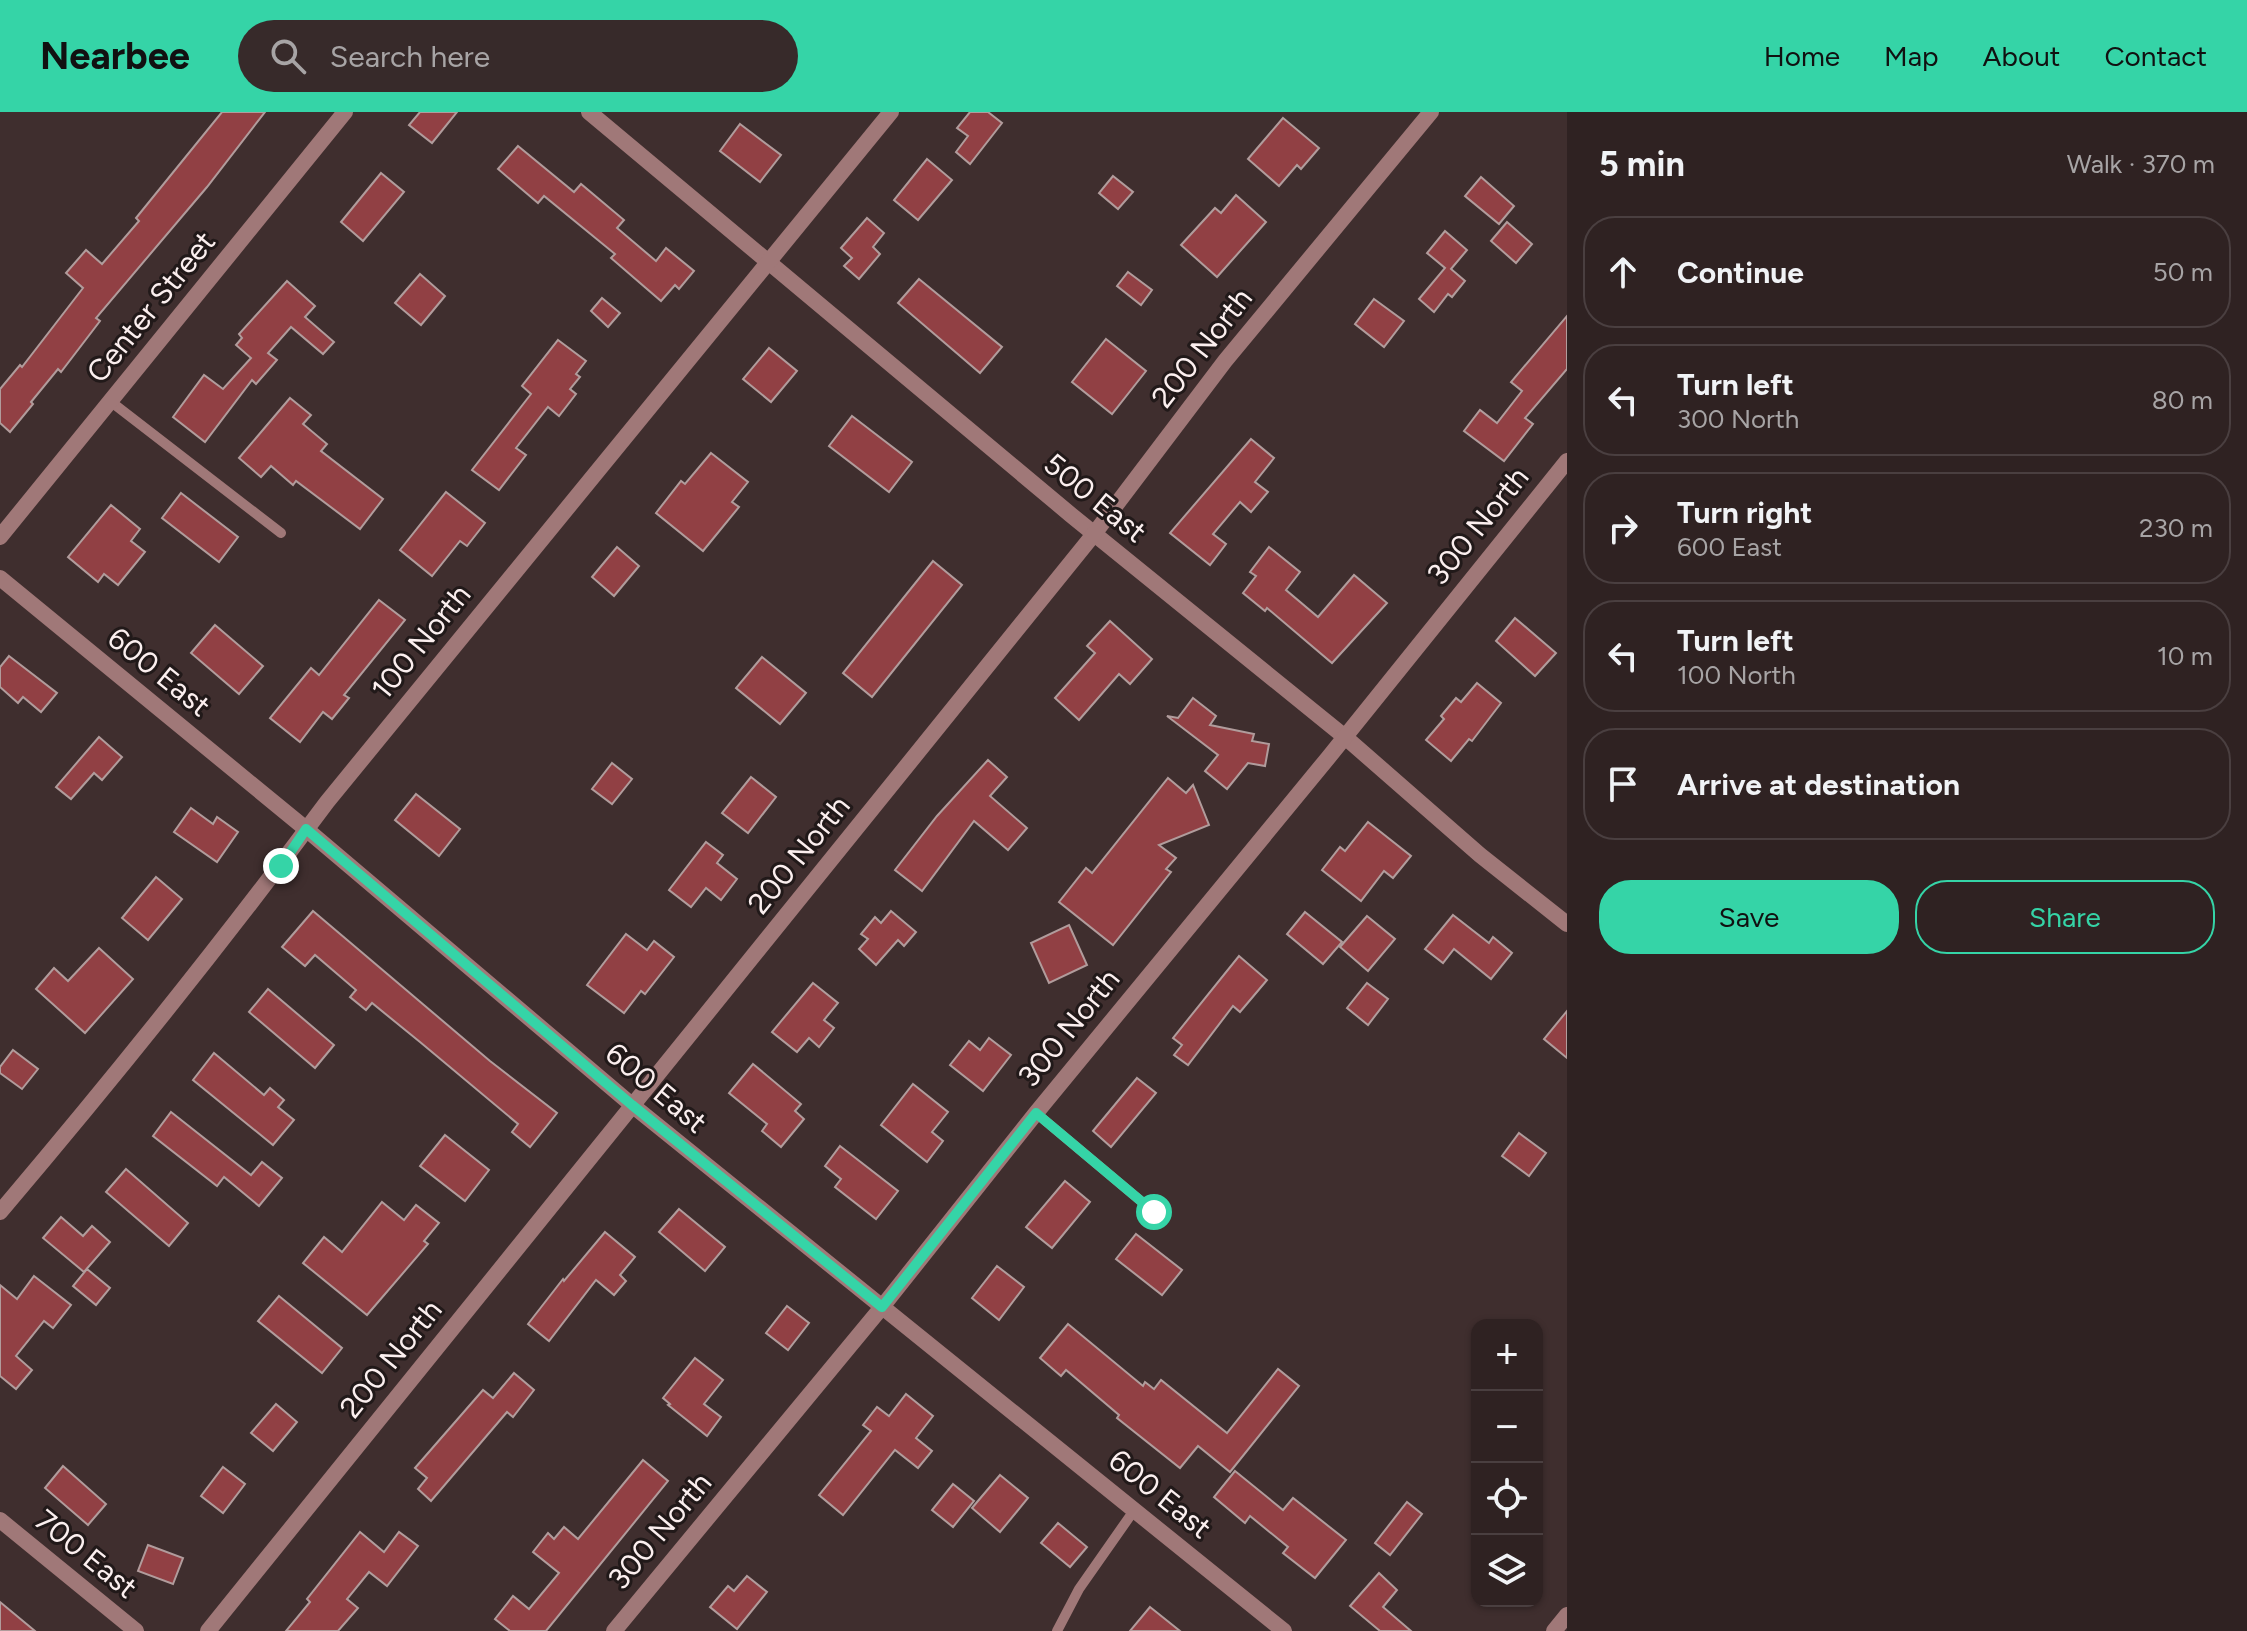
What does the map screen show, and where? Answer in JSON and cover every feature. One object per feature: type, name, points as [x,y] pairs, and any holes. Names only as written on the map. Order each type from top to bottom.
[{"type":"street","name":"Center Street","points":[[0,537],[345,112]]},
{"type":"street","name":"500 East","points":[[589,112],[1094,534],[1345,737],[1480,855],[1567,924]]},
{"type":"street","name":"100 North","points":[[0,1212],[242,914],[306,829],[891,112]]},
{"type":"street","name":"200 North","points":[[208,1631],[1094,534],[1225,361],[1431,112]]},
{"type":"street","name":"300 North","points":[[614,1631],[882,1307],[1567,461]]},
{"type":"street","name":"600 East","points":[[0,578],[306,829],[632,1105],[1284,1631]]},
{"type":"street","name":"700 East","points":[[0,1520],[136,1631]]},
{"type":"street","points":[[1554,1631],[1567,1615]]},
{"type":"lane","points":[[110,401],[281,533]]},
{"type":"lane","points":[[1036,1113],[1154,1212]]},
{"type":"lane","points":[[1057,1631],[1079,1589],[1135,1509]]},
{"type":"building","points":[[222,112],[265,112],[207,187],[96,318],[100,321],[61,372],[58,369],[31,402],[33,404],[10,432],[0,423],[0,389],[20,365],[22,367],[83,288],[66,273],[86,250],[102,264]]},
{"type":"building","points":[[420,112],[457,112],[432,143],[409,125]]},
{"type":"building","points":[[970,112],[988,112],[1002,123],[970,164],[956,152],[968,136],[957,128]]},
{"type":"building","points":[[1283,118],[1319,148],[1301,169],[1297,165],[1279,186],[1248,159]]},
{"type":"building","points":[[740,124],[781,155],[760,182],[720,151]]},
{"type":"building","points":[[518,146],[574,192],[581,184],[624,220],[617,228],[656,261],[666,248],[694,271],[679,289],[675,285],[661,301],[611,258],[615,254],[544,196],[538,203],[498,169]]},
{"type":"building","points":[[927,159],[952,180],[918,220],[894,200]]},
{"type":"building","points":[[381,173],[404,192],[363,241],[341,222]]},
{"type":"building","points":[[1113,176],[1133,192],[1118,209],[1099,193]]},
{"type":"building","points":[[1481,177],[1514,206],[1499,224],[1465,196]]},
{"type":"building","points":[[1236,195],[1266,222],[1217,277],[1181,245],[1215,208],[1221,213]]},
{"type":"building","points":[[867,218],[884,233],[873,247],[880,254],[859,279],[844,266],[852,258],[841,248]]},
{"type":"building","points":[[1507,222],[1532,244],[1516,263],[1491,241]]},
{"type":"building","points":[[1445,231],[1467,250],[1451,269],[1465,281],[1452,297],[1448,294],[1434,312],[1419,299],[1445,268],[1427,253]]},
{"type":"building","points":[[1128,272],[1152,290],[1141,305],[1117,286]]},
{"type":"building","points":[[420,274],[445,296],[421,325],[395,303]]},
{"type":"building","points":[[919,279],[1002,347],[980,373],[898,303]]},
{"type":"building","points":[[287,281],[315,306],[305,317],[334,342],[323,354],[291,327],[268,353],[277,360],[256,384],[252,380],[205,442],[173,417],[204,375],[223,389],[251,358],[236,345],[242,338],[239,334]]},
{"type":"building","points":[[602,298],[620,313],[608,327],[591,311]]},
{"type":"building","points":[[1374,299],[1404,321],[1384,347],[1355,324]]},
{"type":"building","points":[[1567,316],[1567,369],[1525,418],[1533,424],[1504,461],[1464,431],[1480,410],[1497,423],[1522,391],[1511,382]]},
{"type":"building","points":[[1106,339],[1146,371],[1112,414],[1072,382]]},
{"type":"building","points":[[558,340],[586,361],[576,374],[580,377],[570,389],[576,394],[559,416],[548,407],[516,448],[526,455],[499,490],[472,470],[531,394],[522,386]]},
{"type":"building","points":[[769,348],[797,371],[771,402],[743,379]]},
{"type":"building","points":[[290,398],[311,415],[303,424],[327,444],[321,451],[383,499],[360,529],[296,481],[293,485],[271,466],[261,477],[239,458]]},
{"type":"building","points":[[852,416],[912,462],[889,492],[829,446]]},
{"type":"building","points":[[1251,439],[1274,458],[1255,482],[1268,492],[1251,512],[1240,502],[1213,534],[1226,544],[1210,565],[1170,533]]},
{"type":"building","points":[[711,453],[748,482],[732,502],[739,507],[703,551],[656,513],[681,481],[685,484]]},
{"type":"building","points":[[446,492],[485,523],[467,546],[460,541],[432,576],[400,550]]},
{"type":"building","points":[[181,493],[238,537],[219,562],[162,518]]},
{"type":"building","points":[[111,505],[140,529],[131,541],[145,552],[118,585],[104,574],[98,582],[68,557]]},
{"type":"building","points":[[617,547],[639,566],[614,596],[592,577]]},
{"type":"building","points":[[1269,547],[1300,572],[1286,590],[1318,617],[1354,575],[1387,603],[1332,663],[1267,608],[1265,611],[1243,593],[1256,576],[1250,572]]},
{"type":"building","points":[[933,561],[962,585],[872,697],[843,673]]},
{"type":"building","points":[[379,600],[405,620],[344,695],[349,698],[332,719],[323,712],[300,742],[270,718],[311,668],[319,675]]},
{"type":"building","points":[[1515,618],[1556,653],[1535,676],[1496,641]]},
{"type":"building","points":[[1110,621],[1152,659],[1130,684],[1119,674],[1079,720],[1055,698],[1095,653],[1087,646]]},
{"type":"building","points":[[215,625],[263,666],[239,694],[191,653]]},
{"type":"building","points":[[9,656],[57,693],[41,712],[23,697],[18,703],[0,687],[0,667]]},
{"type":"building","points":[[762,657],[806,693],[780,724],[736,688]]},
{"type":"building","points":[[1477,683],[1501,703],[1472,741],[1469,739],[1451,761],[1426,740],[1444,719],[1441,716],[1456,698],[1461,702]]},
{"type":"building","points":[[1193,698],[1216,716],[1210,725],[1254,734],[1252,741],[1269,744],[1265,766],[1248,763],[1227,789],[1205,771],[1218,755],[1167,716],[1178,718]]},
{"type":"building","points":[[99,737],[122,757],[102,780],[94,773],[71,799],[56,787]]},
{"type":"building","points":[[988,760],[1007,777],[990,796],[1027,828],[1008,850],[974,821],[922,891],[895,870],[937,816]]},
{"type":"building","points":[[612,763],[632,779],[612,804],[592,789]]},
{"type":"building","points":[[751,777],[776,797],[748,833],[722,813]]},
{"type":"building","points":[[1168,778],[1186,793],[1193,785],[1209,825],[1159,845],[1176,858],[1166,869],[1171,872],[1113,945],[1059,902],[1086,868],[1092,873]]},
{"type":"building","points":[[416,794],[460,829],[439,856],[395,820]]},
{"type":"building","points":[[191,808],[213,824],[217,817],[238,832],[217,862],[174,832]]},
{"type":"building","points":[[1368,822],[1411,856],[1393,878],[1384,871],[1361,901],[1322,870],[1340,847],[1345,851]]},
{"type":"building","points":[[706,842],[723,855],[717,863],[737,879],[721,900],[706,888],[691,907],[669,890]]},
{"type":"building","points":[[156,877],[182,899],[148,940],[122,918]]},
{"type":"building","points":[[313,911],[490,1061],[557,1113],[530,1147],[512,1132],[518,1124],[372,1003],[366,1010],[350,997],[356,990],[315,955],[305,966],[282,947]]},
{"type":"building","points":[[891,911],[916,932],[904,946],[898,940],[876,965],[859,949],[868,939],[861,934],[875,917],[881,923]]},
{"type":"building","points":[[1305,912],[1342,942],[1323,964],[1287,934]]},
{"type":"building","points":[[1453,915],[1489,943],[1493,937],[1512,953],[1491,979],[1454,949],[1443,963],[1425,949]]},
{"type":"building","points":[[1367,916],[1395,939],[1368,971],[1340,947]]},
{"type":"building","points":[[1069,925],[1087,965],[1049,983],[1031,943]]},
{"type":"building","points":[[626,934],[647,950],[654,941],[674,957],[645,994],[641,991],[624,1013],[587,985]]},
{"type":"building","points":[[99,948],[133,979],[85,1033],[36,989],[54,968],[68,981]]},
{"type":"building","points":[[1239,956],[1267,980],[1240,1012],[1233,1006],[1188,1065],[1174,1055],[1182,1045],[1173,1038]]},
{"type":"building","points":[[813,983],[838,1003],[824,1020],[834,1028],[819,1047],[809,1038],[797,1052],[772,1032]]},
{"type":"building","points":[[1367,983],[1388,999],[1368,1025],[1347,1008]]},
{"type":"building","points":[[268,989],[334,1045],[315,1068],[249,1012]]},
{"type":"building","points":[[1567,1011],[1567,1058],[1544,1039]]},
{"type":"building","points":[[989,1038],[1011,1055],[983,1091],[950,1065],[969,1041],[980,1050]]},
{"type":"building","points":[[13,1050],[38,1069],[22,1089],[0,1073],[0,1067]]},
{"type":"building","points":[[214,1053],[264,1095],[270,1088],[284,1100],[278,1107],[294,1120],[273,1145],[193,1080]]},
{"type":"building","points":[[753,1064],[801,1104],[795,1111],[804,1119],[781,1147],[762,1131],[767,1124],[729,1093]]},
{"type":"building","points":[[1137,1078],[1156,1093],[1111,1147],[1093,1131]]},
{"type":"building","points":[[913,1084],[948,1112],[932,1132],[943,1141],[927,1162],[881,1125]]},
{"type":"building","points":[[171,1112],[251,1175],[262,1162],[282,1178],[259,1206],[224,1177],[217,1186],[153,1136]]},
{"type":"building","points":[[1519,1133],[1546,1153],[1529,1176],[1502,1156]]},
{"type":"building","points":[[445,1135],[489,1170],[465,1201],[420,1166]]},
{"type":"building","points":[[840,1146],[898,1191],[876,1219],[835,1187],[841,1179],[825,1166]]},
{"type":"building","points":[[126,1169],[188,1223],[169,1246],[106,1192]]},
{"type":"building","points":[[1065,1181],[1090,1202],[1052,1248],[1026,1227]]},
{"type":"building","points":[[382,1202],[404,1220],[416,1205],[439,1223],[424,1241],[428,1244],[367,1315],[303,1263],[324,1237],[342,1252]]},
{"type":"building","points":[[679,1209],[725,1247],[705,1271],[659,1232]]},
{"type":"building","points":[[61,1217],[83,1236],[92,1226],[110,1242],[84,1272],[43,1238]]},
{"type":"building","points":[[605,1232],[635,1257],[620,1275],[626,1281],[614,1295],[596,1280],[549,1341],[528,1324]]},
{"type":"building","points":[[1136,1234],[1182,1270],[1162,1295],[1116,1259]]},
{"type":"building","points":[[997,1266],[1024,1287],[999,1320],[972,1298]]},
{"type":"building","points":[[87,1269],[110,1288],[96,1305],[73,1286]]},
{"type":"building","points":[[34,1276],[71,1305],[53,1328],[44,1321],[16,1356],[32,1370],[16,1389],[0,1376],[0,1285],[17,1299]]},
{"type":"building","points":[[279,1296],[342,1348],[322,1373],[258,1321]]},
{"type":"building","points":[[787,1306],[809,1323],[788,1350],[766,1333]]},
{"type":"building","points":[[1068,1324],[1143,1386],[1145,1382],[1154,1389],[1161,1380],[1227,1433],[1278,1369],[1299,1386],[1230,1472],[1198,1446],[1180,1468],[1117,1418],[1119,1415],[1066,1370],[1061,1376],[1040,1358]]},
{"type":"building","points":[[695,1358],[723,1380],[704,1404],[721,1417],[707,1436],[663,1398]]},
{"type":"building","points":[[514,1373],[534,1390],[513,1417],[507,1412],[431,1501],[418,1489],[427,1478],[415,1468],[483,1390],[493,1398]]},
{"type":"building","points":[[906,1394],[933,1416],[916,1438],[932,1451],[918,1468],[895,1450],[843,1515],[819,1495],[871,1431],[863,1425],[877,1407],[889,1416]]},
{"type":"building","points":[[276,1404],[297,1422],[273,1451],[251,1433]]},
{"type":"building","points":[[643,1460],[668,1481],[546,1631],[510,1631],[495,1619],[513,1596],[529,1609],[559,1573],[533,1552],[548,1533],[554,1539],[564,1527],[578,1539]]},
{"type":"building","points":[[63,1466],[106,1504],[88,1525],[45,1488]]},
{"type":"building","points":[[223,1467],[245,1484],[223,1513],[201,1496]]},
{"type":"building","points":[[1235,1471],[1283,1510],[1293,1498],[1346,1540],[1315,1578],[1283,1553],[1288,1547],[1250,1516],[1245,1523],[1214,1497]]},
{"type":"building","points":[[1000,1475],[1028,1498],[1000,1532],[972,1508]]},
{"type":"building","points":[[953,1484],[974,1501],[953,1527],[932,1510]]},
{"type":"building","points":[[1407,1502],[1422,1514],[1390,1555],[1375,1543]]},
{"type":"building","points":[[1058,1523],[1087,1547],[1070,1567],[1041,1543]]},
{"type":"building","points":[[360,1532],[384,1552],[399,1532],[418,1546],[387,1586],[369,1572],[347,1599],[358,1608],[338,1631],[286,1631],[310,1602],[307,1599]]},
{"type":"building","points":[[148,1545],[183,1558],[173,1584],[138,1571]]},
{"type":"building","points":[[1379,1573],[1397,1590],[1383,1607],[1411,1631],[1380,1631],[1350,1606]]},
{"type":"building","points":[[747,1576],[767,1592],[737,1629],[710,1607],[728,1586],[734,1591]]},
{"type":"building","points":[[0,1602],[35,1631],[0,1631]]},
{"type":"building","points":[[1150,1607],[1180,1631],[1130,1631]]},
{"type":"route","points":[[281,866],[306,829],[632,1105],[882,1307],[1036,1113],[1154,1212]]}]
